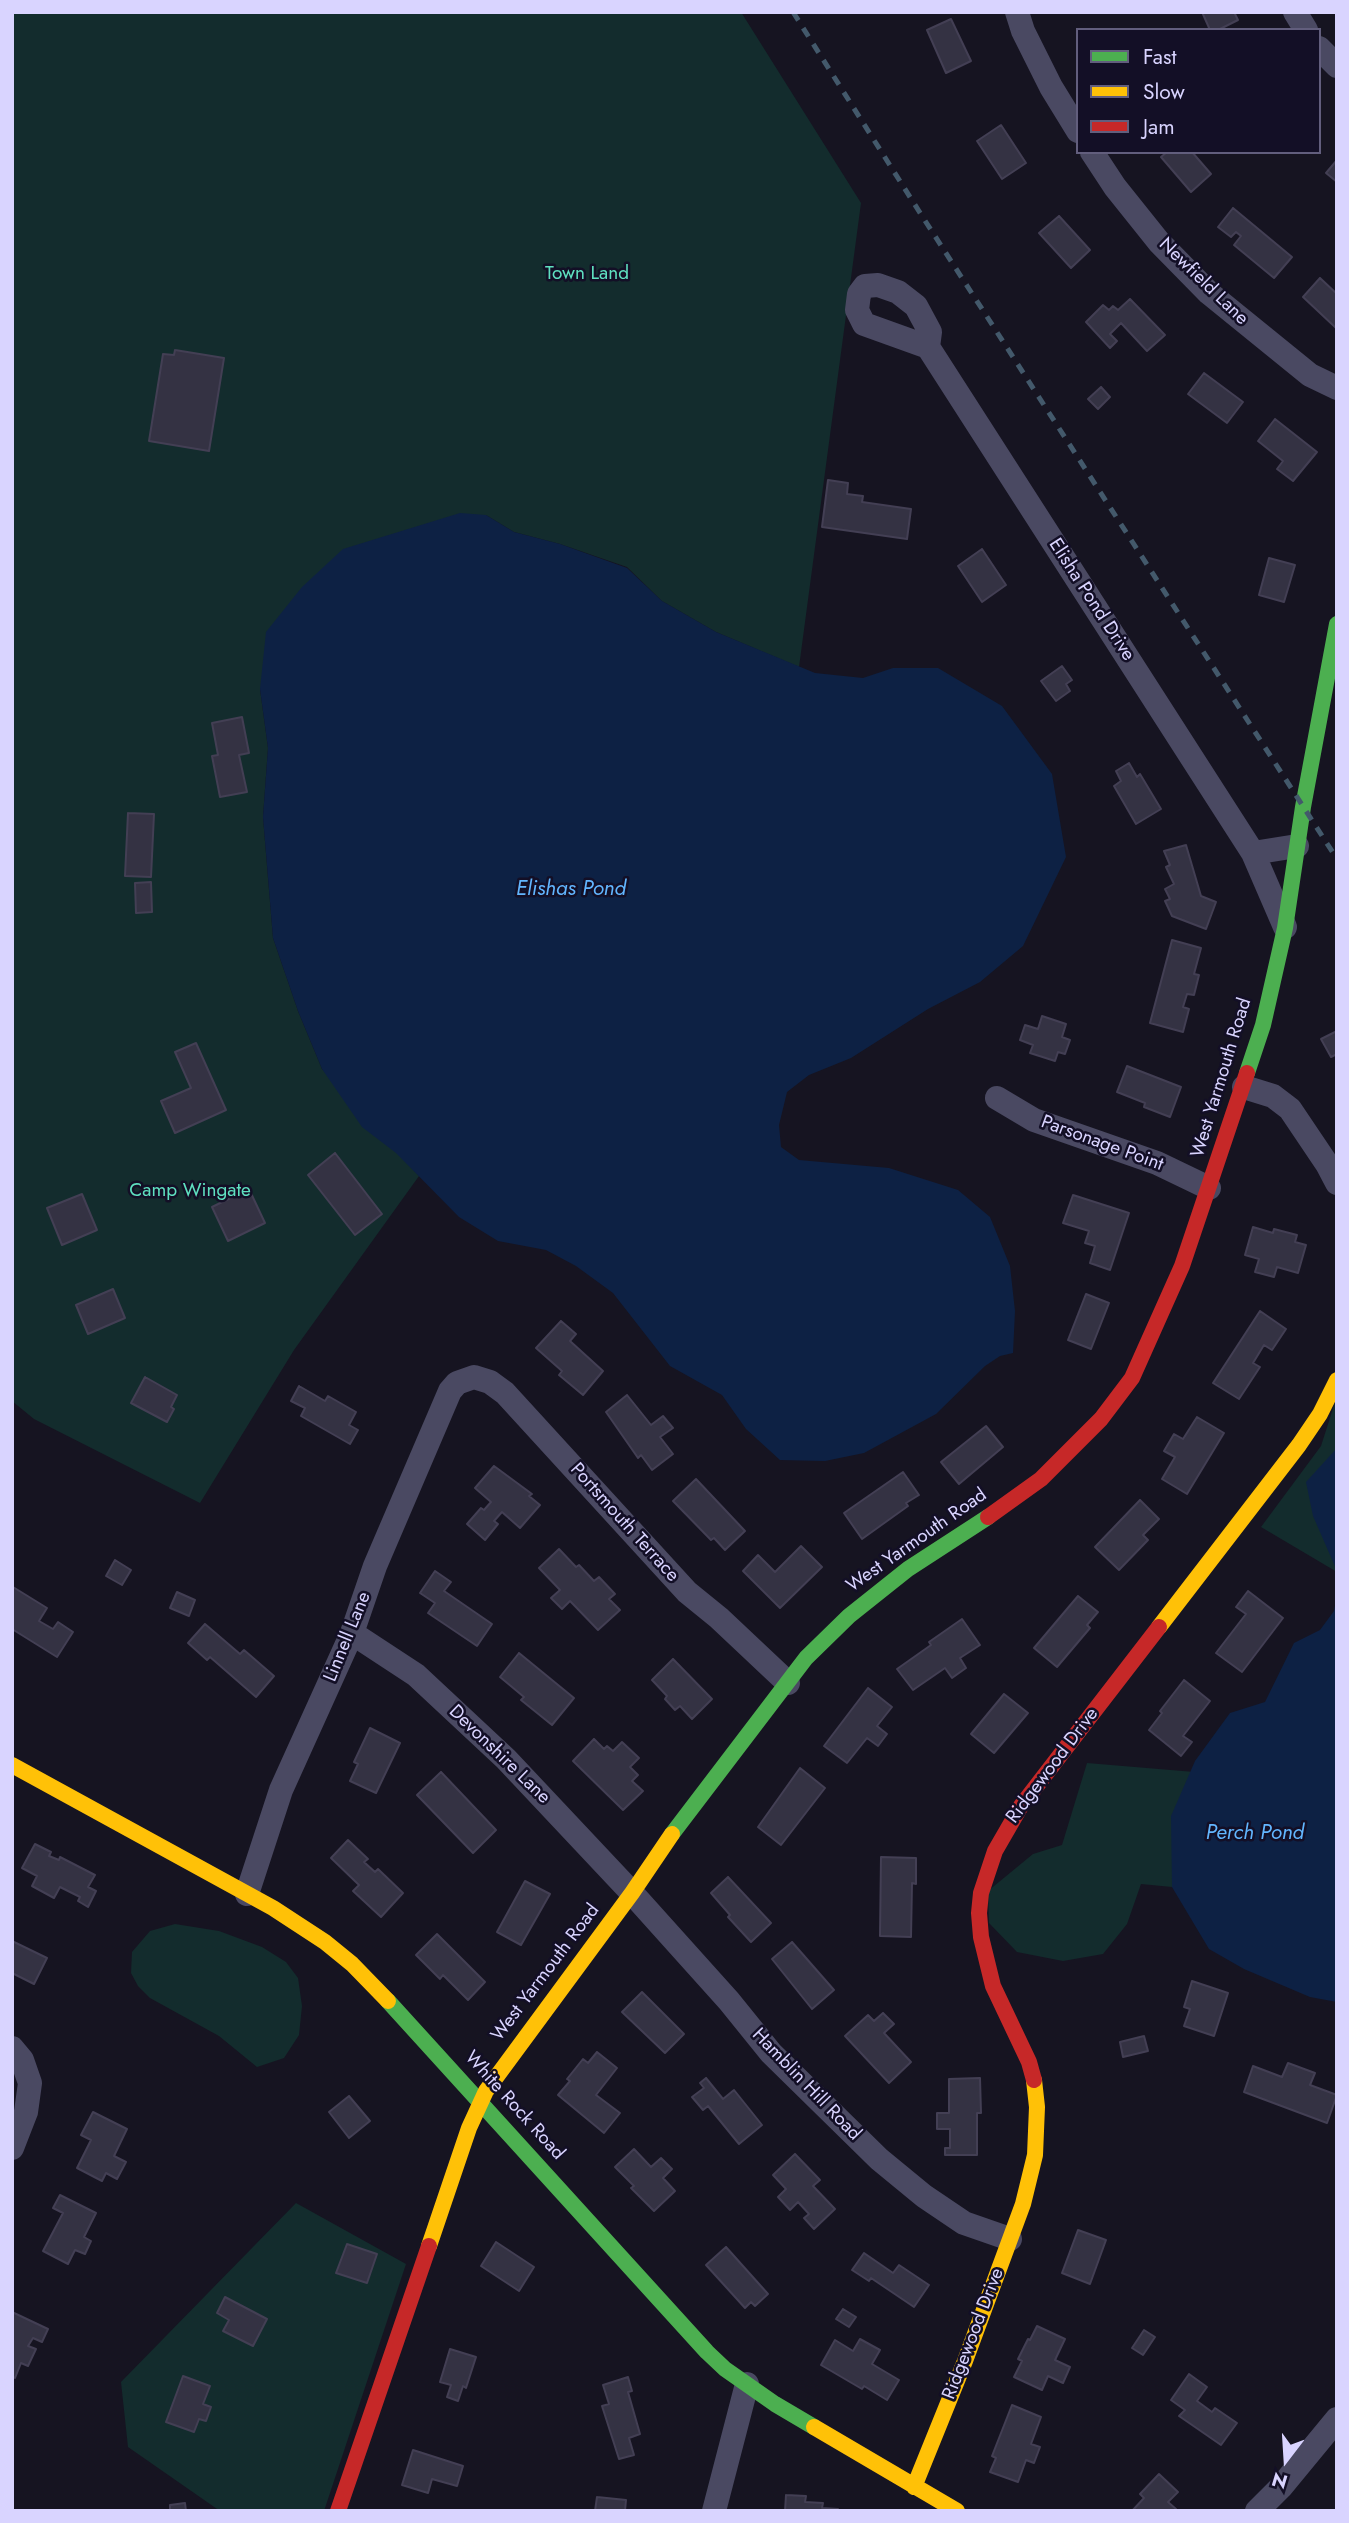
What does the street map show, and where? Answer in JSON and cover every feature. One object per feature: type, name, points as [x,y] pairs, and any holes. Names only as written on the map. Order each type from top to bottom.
[{"type":"street","points":[[1017,12],[1023,31],[1051,86],[1076,128]]},
{"type":"street","points":[[1295,12],[1305,28]]},
{"type":"street","points":[[1321,50],[1337,66]]},
{"type":"street","name":"Newfield Lane","points":[[1093,154],[1115,187],[1159,242],[1209,293],[1310,375],[1337,388]]},
{"type":"street","name":"Elisha Pond Drive","points":[[929,347],[1253,853],[1285,928]]},
{"type":"street","name":"West Yarmouth Road","points":[[338,2511],[469,2128],[503,2065],[632,1893],[668,1839],[806,1658],[849,1616],[908,1569],[971,1529],[1041,1479],[1101,1419],[1132,1378],[1182,1266],[1263,1025],[1285,928],[1322,692],[1337,624]]},
{"type":"street","points":[[1253,853],[1297,846]]},
{"type":"street","points":[[1244,1087],[1273,1096],[1290,1110],[1337,1183]]},
{"type":"street","name":"Parsonage Point","points":[[997,1098],[1034,1119],[1157,1163],[1209,1188]]},
{"type":"street","name":"Portsmouth Terrace","points":[[457,1383],[474,1377],[490,1382],[505,1393],[687,1592],[719,1618],[788,1683]]},
{"type":"street","name":"Ridgewood Drive","points":[[914,2487],[1010,2239],[1035,2155],[1035,2084],[1029,2063],[993,1986],[981,1937],[981,1893],[995,1851],[1021,1806],[1299,1446],[1320,1414],[1337,1380]]},
{"type":"street","name":"Linnell Lane","points":[[247,1894],[281,1790],[352,1633],[375,1566],[450,1391],[457,1383]]},
{"type":"street","name":"Devonshire Lane","points":[[352,1633],[416,1675],[506,1759],[632,1893]]},
{"type":"street","name":"White Rock Road","points":[[12,1765],[300,1924],[352,1964],[415,2029],[689,2334],[725,2369],[816,2430],[957,2511]]},
{"type":"street","name":"Hamblin Hill Road","points":[[632,1893],[729,2001],[771,2053],[879,2160],[924,2196],[964,2223],[1010,2239]]},
{"type":"street","points":[[12,2048],[22,2060],[30,2083],[26,2112],[12,2148]]},
{"type":"street","points":[[715,2511],[747,2385]]},
{"type":"street","points":[[1257,2511],[1281,2487],[1337,2419]]},
{"type":"green space","points":[[12,12],[741,12],[861,203],[799,667],[716,632],[662,601],[627,567],[560,544],[514,532],[486,515],[260,689],[268,748],[263,817],[273,938],[298,1011],[322,1069],[419,1176],[294,1350],[200,1503],[34,1419],[12,1401]]},
{"type":"green space","points":[[1337,1396],[1337,1572],[1261,1527],[1321,1446]]},
{"type":"green space","points":[[1087,1763],[1254,1777],[1172,1883],[1172,1887],[1141,1884],[1127,1924],[1103,1954],[1063,1961],[1017,1952],[989,1923],[988,1891],[1033,1854],[1062,1845]]},
{"type":"green space","points":[[175,1924],[219,1931],[262,1947],[286,1962],[298,1978],[302,2006],[299,2035],[284,2058],[257,2067],[219,2036],[150,1998],[138,1986],[131,1973],[132,1952],[150,1931]]},
{"type":"green space","points":[[296,2203],[406,2264],[324,2511],[220,2511],[128,2447],[121,2382]]},
{"type":"water","name":"Elishas Pond","points":[[460,513],[486,515],[514,532],[560,544],[627,568],[662,601],[716,632],[815,673],[863,678],[893,668],[938,668],[1002,706],[1052,774],[1066,857],[1023,946],[980,982],[928,1009],[851,1058],[809,1075],[787,1092],[779,1125],[781,1147],[799,1160],[889,1168],[958,1190],[990,1217],[1010,1266],[1015,1311],[1013,1353],[1000,1356],[985,1366],[936,1414],[864,1453],[825,1461],[780,1460],[746,1429],[722,1395],[670,1366],[613,1293],[576,1266],[546,1250],[498,1241],[459,1217],[396,1153],[362,1127],[322,1069],[298,1011],[273,938],[263,817],[268,748],[260,689],[266,632],[302,587],[343,549]]},
{"type":"water","points":[[1337,1448],[1337,1571],[1313,1516],[1306,1482]]},
{"type":"water","name":"Perch Pond","points":[[1337,1595],[1337,2002],[1310,1997],[1244,1969],[1209,1949],[1172,1887],[1171,1816],[1195,1761],[1230,1713],[1265,1702],[1294,1643],[1320,1630],[1334,1611]]},
{"type":"building","points":[[1202,12],[1234,12],[1238,20],[1222,28],[1209,28]]},
{"type":"building","points":[[951,19],[971,61],[946,73],[927,30]]},
{"type":"building","points":[[1001,125],[1026,163],[1002,179],[977,141]]},
{"type":"building","points":[[1165,154],[1194,154],[1211,174],[1191,192],[1161,157]]},
{"type":"building","points":[[1337,160],[1337,182],[1326,173]]},
{"type":"building","points":[[1233,208],[1292,257],[1274,278],[1234,245],[1241,236],[1236,232],[1231,237],[1218,227]]},
{"type":"building","points":[[1059,216],[1090,250],[1071,268],[1039,233]]},
{"type":"building","points":[[1320,278],[1337,294],[1336,328],[1303,297]]},
{"type":"building","points":[[1130,299],[1165,335],[1147,351],[1121,323],[1110,334],[1117,341],[1110,348],[1086,322],[1103,305],[1109,310],[1113,306],[1118,310]]},
{"type":"building","points":[[175,350],[224,358],[209,451],[149,441],[163,354],[174,355]]},
{"type":"building","points":[[1204,373],[1243,402],[1227,423],[1188,394]]},
{"type":"building","points":[[1101,387],[1110,397],[1098,409],[1088,399]]},
{"type":"building","points":[[1275,419],[1317,452],[1293,481],[1277,469],[1283,461],[1258,441]]},
{"type":"building","points":[[828,480],[848,483],[847,494],[863,496],[862,502],[911,509],[907,539],[822,527]]},
{"type":"building","points":[[982,549],[1006,585],[982,602],[958,566]]},
{"type":"building","points":[[1269,558],[1295,565],[1284,602],[1259,595]]},
{"type":"building","points":[[1062,666],[1072,680],[1066,684],[1070,691],[1056,701],[1041,681]]},
{"type":"building","points":[[242,717],[249,753],[239,755],[247,792],[220,797],[212,756],[218,755],[212,723]]},
{"type":"building","points":[[1129,763],[1137,777],[1140,774],[1161,809],[1136,824],[1114,786],[1121,781],[1116,771]]},
{"type":"building","points":[[128,813],[154,814],[151,877],[125,876]]},
{"type":"building","points":[[1186,845],[1201,896],[1216,902],[1206,929],[1172,916],[1165,901],[1170,899],[1165,889],[1174,884],[1166,867],[1170,865],[1164,851]]},
{"type":"building","points":[[151,882],[152,912],[136,913],[135,883]]},
{"type":"building","points":[[1172,940],[1201,948],[1194,974],[1199,975],[1194,995],[1187,994],[1183,1007],[1189,1009],[1183,1032],[1150,1023]]},
{"type":"building","points":[[1042,1016],[1066,1024],[1062,1037],[1070,1040],[1065,1054],[1058,1052],[1055,1061],[1030,1053],[1033,1045],[1020,1040],[1025,1025],[1038,1029]]},
{"type":"building","points":[[1337,1031],[1337,1054],[1331,1057],[1321,1039]]},
{"type":"building","points":[[196,1043],[226,1110],[175,1133],[161,1101],[191,1088],[175,1052]]},
{"type":"building","points":[[1127,1066],[1181,1087],[1170,1117],[1117,1092]]},
{"type":"building","points":[[335,1153],[382,1214],[355,1235],[308,1175]]},
{"type":"building","points":[[249,1189],[265,1223],[228,1241],[212,1207]]},
{"type":"building","points":[[82,1194],[97,1230],[62,1245],[47,1208]]},
{"type":"building","points":[[1073,1195],[1129,1213],[1110,1270],[1090,1263],[1095,1246],[1085,1243],[1089,1231],[1063,1223]]},
{"type":"building","points":[[1253,1227],[1273,1233],[1274,1229],[1297,1235],[1295,1242],[1306,1245],[1298,1273],[1277,1267],[1274,1277],[1255,1272],[1259,1259],[1245,1255]]},
{"type":"building","points":[[113,1289],[125,1318],[88,1334],[76,1305]]},
{"type":"building","points":[[1086,1294],[1109,1303],[1091,1349],[1068,1340]]},
{"type":"building","points":[[1260,1311],[1286,1329],[1272,1350],[1264,1345],[1253,1363],[1260,1367],[1239,1399],[1213,1383]]},
{"type":"building","points":[[561,1321],[576,1334],[570,1341],[603,1371],[583,1395],[559,1375],[562,1371],[536,1348]]},
{"type":"building","points":[[145,1377],[177,1395],[167,1422],[131,1403]]},
{"type":"building","points":[[299,1386],[325,1401],[328,1396],[356,1412],[349,1425],[358,1430],[350,1444],[301,1416],[305,1408],[291,1401]]},
{"type":"building","points":[[627,1395],[651,1425],[663,1416],[673,1428],[660,1437],[673,1454],[652,1470],[641,1455],[638,1458],[606,1412]]},
{"type":"building","points":[[1197,1417],[1224,1433],[1187,1494],[1162,1479],[1175,1457],[1164,1451],[1174,1434],[1183,1439]]},
{"type":"building","points":[[986,1426],[1003,1447],[959,1484],[941,1462]]},
{"type":"building","points":[[494,1466],[532,1494],[529,1496],[540,1505],[520,1528],[502,1512],[494,1521],[498,1524],[485,1540],[467,1524],[481,1508],[484,1510],[491,1502],[475,1488]]},
{"type":"building","points":[[903,1472],[919,1495],[862,1539],[844,1513]]},
{"type":"building","points":[[696,1479],[745,1531],[725,1550],[714,1538],[711,1540],[673,1501]]},
{"type":"building","points":[[1140,1500],[1159,1519],[1143,1535],[1148,1540],[1119,1570],[1095,1547]]},
{"type":"building","points":[[801,1546],[822,1567],[780,1608],[743,1571],[758,1555],[775,1572]]},
{"type":"building","points":[[559,1549],[576,1567],[579,1565],[594,1581],[599,1577],[615,1594],[609,1599],[620,1610],[598,1630],[570,1601],[562,1609],[551,1598],[560,1590],[539,1568]]},
{"type":"building","points":[[115,1560],[131,1570],[122,1585],[106,1576]]},
{"type":"building","points":[[435,1571],[451,1582],[444,1591],[492,1624],[477,1646],[428,1613],[435,1603],[420,1593]]},
{"type":"building","points":[[13,1587],[47,1608],[39,1621],[53,1629],[58,1622],[73,1632],[57,1657],[12,1629]]},
{"type":"building","points":[[1248,1591],[1283,1618],[1242,1672],[1216,1653],[1246,1614],[1236,1607]]},
{"type":"building","points":[[177,1592],[195,1600],[189,1616],[170,1608]]},
{"type":"building","points":[[1078,1596],[1098,1612],[1087,1625],[1090,1628],[1057,1667],[1034,1648]]},
{"type":"building","points":[[962,1619],[980,1645],[960,1658],[966,1668],[952,1678],[945,1668],[913,1690],[897,1669]]},
{"type":"building","points":[[205,1624],[240,1654],[244,1650],[274,1676],[256,1697],[210,1657],[207,1660],[188,1643]]},
{"type":"building","points":[[519,1653],[574,1698],[552,1725],[521,1700],[524,1697],[500,1677]]},
{"type":"building","points":[[673,1659],[712,1699],[692,1719],[680,1706],[675,1710],[665,1699],[667,1696],[652,1680]]},
{"type":"building","points":[[1184,1680],[1210,1701],[1183,1736],[1192,1742],[1181,1756],[1149,1730]]},
{"type":"building","points":[[868,1688],[892,1707],[877,1726],[887,1734],[878,1746],[867,1738],[847,1763],[824,1746]]},
{"type":"building","points":[[1004,1694],[1028,1713],[994,1753],[971,1734]]},
{"type":"building","points":[[370,1728],[400,1743],[376,1793],[350,1781],[358,1764],[354,1762]]},
{"type":"building","points":[[594,1739],[604,1749],[607,1746],[613,1751],[622,1742],[639,1758],[630,1767],[638,1775],[632,1781],[643,1791],[623,1810],[573,1761]]},
{"type":"building","points":[[800,1768],[825,1788],[781,1845],[758,1827]]},
{"type":"building","points":[[441,1772],[496,1830],[473,1853],[417,1795]]},
{"type":"building","points":[[348,1840],[368,1859],[364,1862],[375,1872],[378,1869],[403,1893],[381,1917],[353,1891],[359,1885],[331,1858]]},
{"type":"building","points":[[35,1844],[51,1852],[49,1856],[59,1860],[60,1857],[95,1875],[88,1887],[96,1891],[88,1907],[78,1901],[80,1897],[60,1887],[54,1898],[32,1886],[37,1876],[22,1868]]},
{"type":"building","points":[[881,1857],[916,1858],[916,1884],[912,1883],[911,1937],[880,1936]]},
{"type":"building","points":[[728,1877],[771,1923],[751,1942],[711,1893]]},
{"type":"building","points":[[525,1881],[550,1894],[521,1945],[497,1932]]},
{"type":"building","points":[[437,1934],[485,1982],[468,2000],[443,1975],[440,1979],[416,1955]]},
{"type":"building","points":[[12,1941],[47,1958],[34,1984],[12,1973]]},
{"type":"building","points":[[792,1942],[834,1990],[812,2009],[772,1959]]},
{"type":"building","points":[[1192,1981],[1228,1993],[1214,2036],[1184,2026],[1190,2009],[1184,2007]]},
{"type":"building","points":[[642,1992],[684,2034],[665,2053],[622,2012]]},
{"type":"building","points":[[883,2013],[894,2024],[884,2033],[911,2062],[889,2083],[845,2036],[868,2015],[874,2021]]},
{"type":"building","points":[[1144,2036],[1148,2051],[1123,2057],[1120,2042]]},
{"type":"building","points":[[597,2052],[617,2068],[596,2095],[620,2113],[604,2133],[558,2095],[583,2059],[588,2063]]},
{"type":"building","points":[[1288,2063],[1315,2073],[1310,2085],[1337,2095],[1327,2123],[1244,2092],[1253,2066],[1282,2077]]},
{"type":"building","points":[[706,2078],[723,2099],[734,2090],[762,2125],[739,2144],[708,2106],[703,2110],[692,2097],[704,2088],[700,2083]]},
{"type":"building","points":[[980,2078],[981,2113],[977,2113],[977,2155],[945,2155],[945,2148],[950,2148],[950,2129],[937,2129],[937,2113],[949,2113],[949,2079]]},
{"type":"building","points":[[349,2096],[370,2121],[349,2138],[329,2112]]},
{"type":"building","points":[[93,2112],[127,2129],[114,2156],[126,2162],[117,2179],[106,2173],[102,2181],[77,2168],[91,2140],[81,2135]]},
{"type":"building","points":[[634,2149],[651,2167],[661,2158],[672,2169],[663,2178],[675,2191],[654,2211],[615,2167]]},
{"type":"building","points":[[795,2154],[820,2180],[813,2186],[835,2209],[814,2229],[804,2218],[809,2214],[798,2202],[790,2210],[778,2197],[786,2189],[773,2175]]},
{"type":"building","points":[[60,2195],[96,2213],[84,2237],[91,2241],[85,2254],[75,2250],[68,2264],[43,2251],[63,2213],[53,2208]]},
{"type":"building","points":[[1078,2230],[1106,2240],[1090,2284],[1062,2273]]},
{"type":"building","points":[[496,2242],[534,2267],[519,2291],[481,2266]]},
{"type":"building","points":[[347,2244],[377,2254],[367,2283],[336,2273]]},
{"type":"building","points":[[726,2247],[768,2294],[755,2306],[751,2302],[745,2308],[706,2265]]},
{"type":"building","points":[[864,2253],[893,2273],[899,2265],[929,2285],[914,2307],[871,2278],[869,2281],[852,2270]]},
{"type":"building","points":[[225,2297],[267,2319],[253,2346],[223,2331],[229,2320],[217,2313]]},
{"type":"building","points":[[843,2309],[856,2317],[849,2327],[836,2319]]},
{"type":"building","points":[[12,2312],[48,2329],[42,2342],[33,2338],[28,2346],[36,2349],[28,2366],[21,2363],[15,2378],[12,2376]]},
{"type":"building","points":[[1037,2326],[1065,2339],[1055,2360],[1070,2367],[1063,2383],[1048,2376],[1042,2390],[1014,2377],[1022,2361],[1018,2359]]},
{"type":"building","points":[[1144,2330],[1155,2337],[1143,2355],[1132,2348]]},
{"type":"building","points":[[860,2339],[880,2350],[872,2364],[899,2380],[887,2400],[821,2365],[835,2340],[853,2351]]},
{"type":"building","points":[[450,2349],[476,2357],[466,2388],[463,2386],[458,2401],[447,2397],[451,2385],[440,2382]]},
{"type":"building","points":[[1189,2374],[1207,2387],[1197,2401],[1212,2412],[1215,2408],[1237,2423],[1221,2445],[1179,2416],[1185,2410],[1171,2400]]},
{"type":"building","points":[[183,2376],[210,2386],[203,2404],[211,2407],[206,2421],[199,2419],[194,2432],[166,2422]]},
{"type":"building","points":[[628,2377],[632,2391],[628,2392],[640,2434],[629,2438],[634,2455],[619,2459],[602,2406],[609,2404],[603,2385]]},
{"type":"building","points":[[1012,2405],[1041,2417],[1031,2444],[1040,2447],[1034,2463],[1026,2460],[1018,2482],[990,2472],[996,2458],[992,2456]]},
{"type":"building","points":[[413,2450],[463,2466],[457,2486],[432,2479],[428,2493],[402,2485]]},
{"type":"building","points":[[1159,2474],[1178,2492],[1168,2502],[1176,2509],[1132,2511],[1144,2498],[1140,2494]]},
{"type":"building","points":[[786,2495],[806,2496],[805,2502],[823,2503],[822,2508],[838,2511],[785,2511]]},
{"type":"building","points":[[597,2497],[626,2500],[625,2511],[595,2511]]},
{"type":"building","points":[[185,2503],[186,2511],[170,2511],[170,2505]]},
{"type":"railway","points":[[793,12],[1337,859]]},
{"type":"traffic: fast","points":[[1247,1073],[1263,1025],[1285,928],[1303,807],[1337,624]]},
{"type":"traffic: fast","points":[[672,1834],[806,1658],[849,1616],[908,1569],[988,1517]]},
{"type":"traffic: fast","points":[[388,2001],[707,2352],[725,2369],[814,2427]]},
{"type":"traffic: slow","points":[[1159,1627],[1299,1445],[1320,1414],[1337,1380]]},
{"type":"traffic: slow","points":[[12,1765],[273,1908],[325,1942],[352,1964],[388,2001]]},
{"type":"traffic: slow","points":[[429,2246],[469,2128],[486,2091],[632,1893],[672,1834]]},
{"type":"traffic: slow","points":[[914,2487],[965,2361],[1023,2204],[1035,2155],[1037,2107],[1034,2080]]},
{"type":"traffic: slow","points":[[814,2427],[957,2511]]},
{"type":"traffic: jam","points":[[988,1517],[1041,1479],[1101,1419],[1132,1378],[1182,1266],[1247,1073]]},
{"type":"traffic: jam","points":[[1034,2080],[1029,2062],[993,1986],[981,1937],[981,1893],[995,1851],[1021,1806],[1159,1627]]},
{"type":"traffic: jam","points":[[338,2511],[429,2246]]},
{"type":"park label","name":"Town Land","points":[[587,274]]},
{"type":"park label","name":"Camp Wingate","points":[[190,1191]]}]
